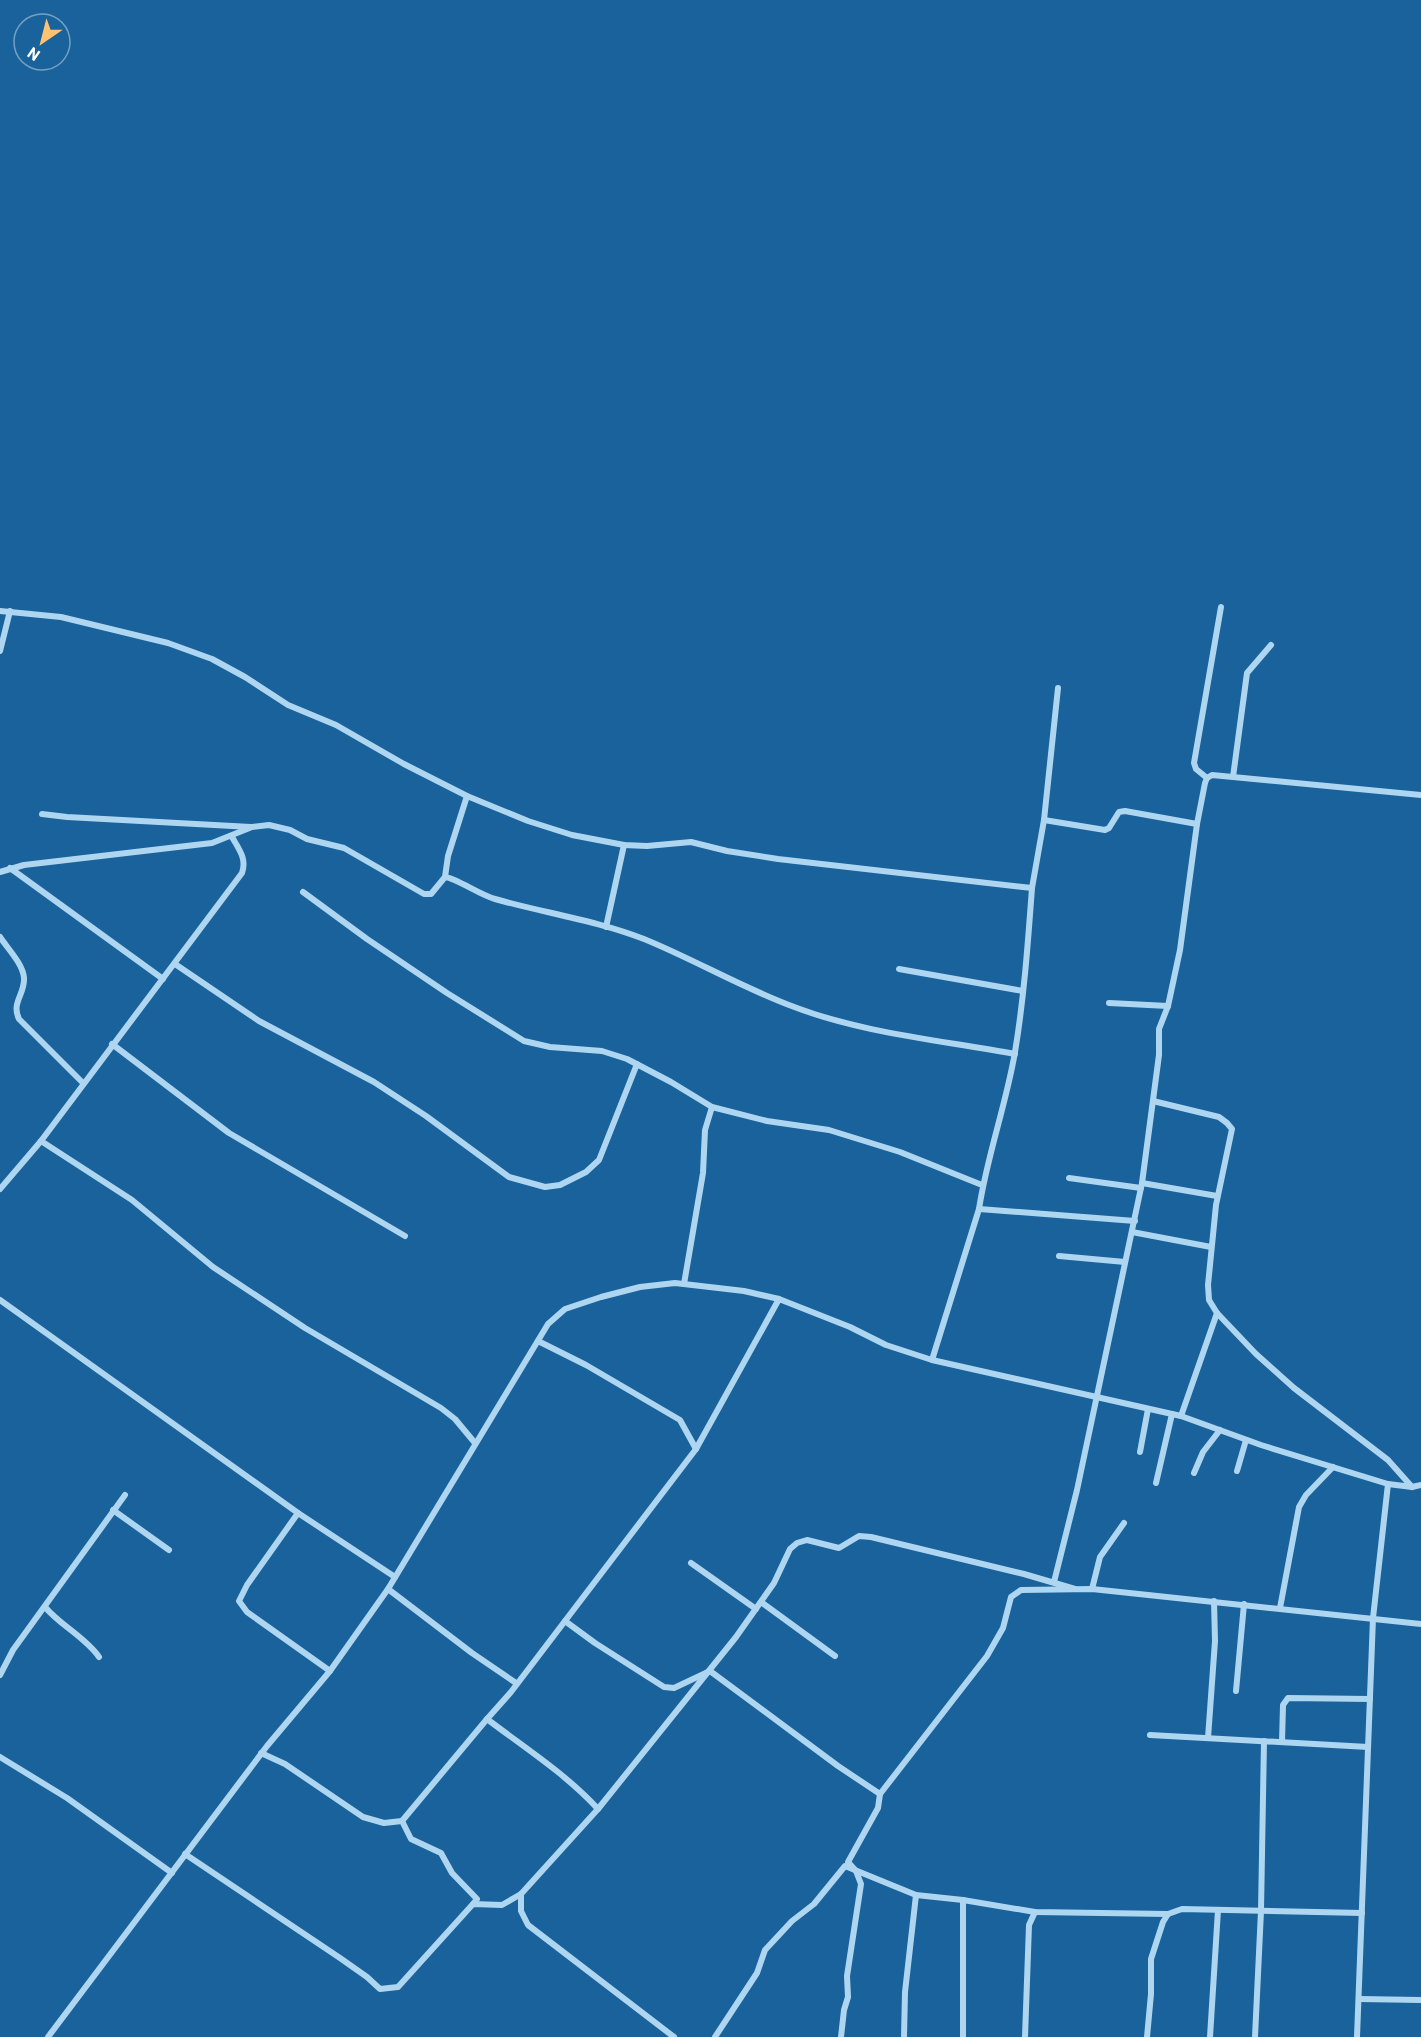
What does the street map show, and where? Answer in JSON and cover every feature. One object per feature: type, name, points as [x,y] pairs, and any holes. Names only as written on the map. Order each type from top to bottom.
[{"type":"street","points":[[1207,778],[1196,769],[1194,764],[1221,607]]},
{"type":"street","points":[[0,611],[61,617],[168,643],[212,659],[288,705],[336,725],[404,764],[467,796],[528,821],[572,835],[624,845],[647,846],[691,842],[778,859],[1032,888]]},
{"type":"street","points":[[0,651],[10,611]]},
{"type":"street","points":[[1233,777],[1247,673],[1271,645]]},
{"type":"street","points":[[932,1360],[978,1209],[1015,1054],[1032,888],[1044,820],[1058,688]]},
{"type":"street","points":[[1053,1582],[1097,1398],[1142,1186],[1159,1055],[1159,1029],[1168,1006],[1180,950],[1197,824],[1207,778],[1212,775],[1421,795]]},
{"type":"street","points":[[42,814],[67,818],[252,827],[269,825],[290,830],[307,839],[344,848],[424,894],[431,894],[445,877],[448,856],[467,796]]},
{"type":"street","points":[[1044,820],[1105,830],[1109,828],[1119,812],[1125,812],[1197,824]]},
{"type":"street","points":[[0,872],[10,868],[212,843],[232,837],[252,827]]},
{"type":"street","points":[[0,1189],[41,1141],[242,873],[245,866],[243,857],[232,837]]},
{"type":"street","points":[[606,927],[624,845]]},
{"type":"street","points":[[10,868],[163,980]]},
{"type":"street","points":[[445,877],[492,899],[560,914],[643,939],[789,1005],[877,1031],[1015,1054]]},
{"type":"street","points":[[303,892],[447,993],[524,1041],[550,1047],[602,1051],[637,1064],[712,1107],[767,1121],[830,1130],[900,1152],[982,1185]]},
{"type":"street","points":[[0,937],[19,964],[24,976],[15,1012],[19,1019],[83,1083]]},
{"type":"street","points":[[176,964],[259,1021],[374,1082],[426,1116],[510,1177],[545,1187],[560,1185],[594,1167],[599,1160],[637,1064]]},
{"type":"street","points":[[899,969],[1023,991]]},
{"type":"street","points":[[1108,1003],[1168,1006]]},
{"type":"street","points":[[112,1044],[229,1133],[405,1236]]},
{"type":"street","points":[[1154,1101],[1219,1117],[1232,1129],[1217,1196],[1211,1247],[1209,1300],[1217,1313],[1256,1354],[1294,1388],[1388,1460],[1412,1487]]},
{"type":"street","points":[[684,1284],[703,1173],[705,1130],[712,1107]]},
{"type":"street","points":[[41,1141],[132,1200],[213,1267],[305,1328],[441,1408],[455,1419],[476,1443]]},
{"type":"street","points":[[1069,1178],[1217,1196]]},
{"type":"street","points":[[978,1209],[1135,1221]]},
{"type":"street","points":[[1132,1232],[1211,1247]]},
{"type":"street","points":[[1059,1256],[1125,1262]]},
{"type":"street","points":[[48,2037],[261,1753],[330,1671],[388,1589],[548,1324],[565,1309],[640,1287],[684,1284],[744,1291],[779,1299],[850,1327],[886,1345],[932,1360],[1181,1416],[1246,1440],[1388,1485],[1412,1487],[1421,1485]]},
{"type":"street","points":[[261,1753],[285,1764],[363,1817],[384,1823],[402,1821],[511,1692],[696,1449],[779,1299]]},
{"type":"street","points":[[0,1300],[298,1513],[395,1577]]},
{"type":"street","points":[[1181,1416],[1217,1313]]},
{"type":"street","points":[[538,1341],[586,1365],[680,1420],[696,1449]]},
{"type":"street","points":[[1140,1452],[1148,1409]]},
{"type":"street","points":[[1156,1483],[1172,1414]]},
{"type":"street","points":[[1194,1473],[1203,1452],[1220,1430]]},
{"type":"street","points":[[1237,1471],[1246,1440]]},
{"type":"street","points":[[1280,1608],[1299,1507],[1306,1495],[1333,1467]]},
{"type":"street","points":[[1357,2037],[1373,1618],[1388,1485]]},
{"type":"street","points":[[0,1676],[13,1650],[125,1495]]},
{"type":"street","points":[[113,1510],[169,1550]]},
{"type":"street","points":[[298,1513],[247,1585],[239,1601],[247,1612],[330,1671]]},
{"type":"street","points":[[1092,1589],[1100,1557],[1124,1523]]},
{"type":"street","points":[[473,1905],[502,1905],[521,1894],[598,1809],[710,1671],[761,1602],[774,1582],[790,1548],[797,1543],[807,1540],[838,1548],[859,1536],[1024,1574],[1075,1589]]},
{"type":"street","points":[[691,1563],[756,1609]]},
{"type":"street","points":[[388,1589],[472,1653],[516,1683]]},
{"type":"street","points":[[841,2037],[848,1997],[846,1976],[861,1884],[856,1871],[848,1862],[878,1808],[880,1794],[987,1656],[1003,1628],[1011,1597],[1021,1590],[1092,1589],[1421,1624]]},
{"type":"street","points":[[1208,1738],[1215,1641],[1215,1601]]},
{"type":"street","points":[[761,1602],[835,1656]]},
{"type":"street","points":[[1236,1691],[1244,1605]]},
{"type":"street","points":[[45,1607],[56,1621],[94,1649],[99,1657]]},
{"type":"street","points":[[565,1621],[664,1687],[674,1688],[710,1671]]},
{"type":"street","points":[[710,1671],[838,1766],[880,1794]]},
{"type":"street","points":[[1282,1742],[1282,1705],[1287,1698],[1370,1699]]},
{"type":"street","points":[[487,1719],[552,1767],[598,1809]]},
{"type":"street","points":[[1150,1734],[1368,1747]]},
{"type":"street","points":[[1255,2037],[1261,1911],[1264,1741]]},
{"type":"street","points":[[0,1757],[67,1798],[172,1873]]},
{"type":"street","points":[[185,1854],[368,1977],[380,1989],[398,1987],[477,1899],[452,1873],[441,1854],[411,1839],[402,1821]]},
{"type":"street","points":[[716,2037],[757,1973],[765,1950],[792,1921],[814,1904],[845,1866],[916,1895],[1035,1911],[1168,1914],[1182,1909],[1362,1913]]},
{"type":"street","points":[[521,1894],[522,1911],[528,1925],[674,2037]]},
{"type":"street","points":[[904,2037],[905,1992],[916,1895]]},
{"type":"street","points":[[963,1900],[963,2037]]},
{"type":"street","points":[[1210,2037],[1218,1910]]},
{"type":"street","points":[[1025,2037],[1029,1925],[1035,1911]]},
{"type":"street","points":[[1147,2037],[1151,1959],[1163,1922],[1168,1914]]},
{"type":"street","points":[[1359,1999],[1421,2000]]}]
